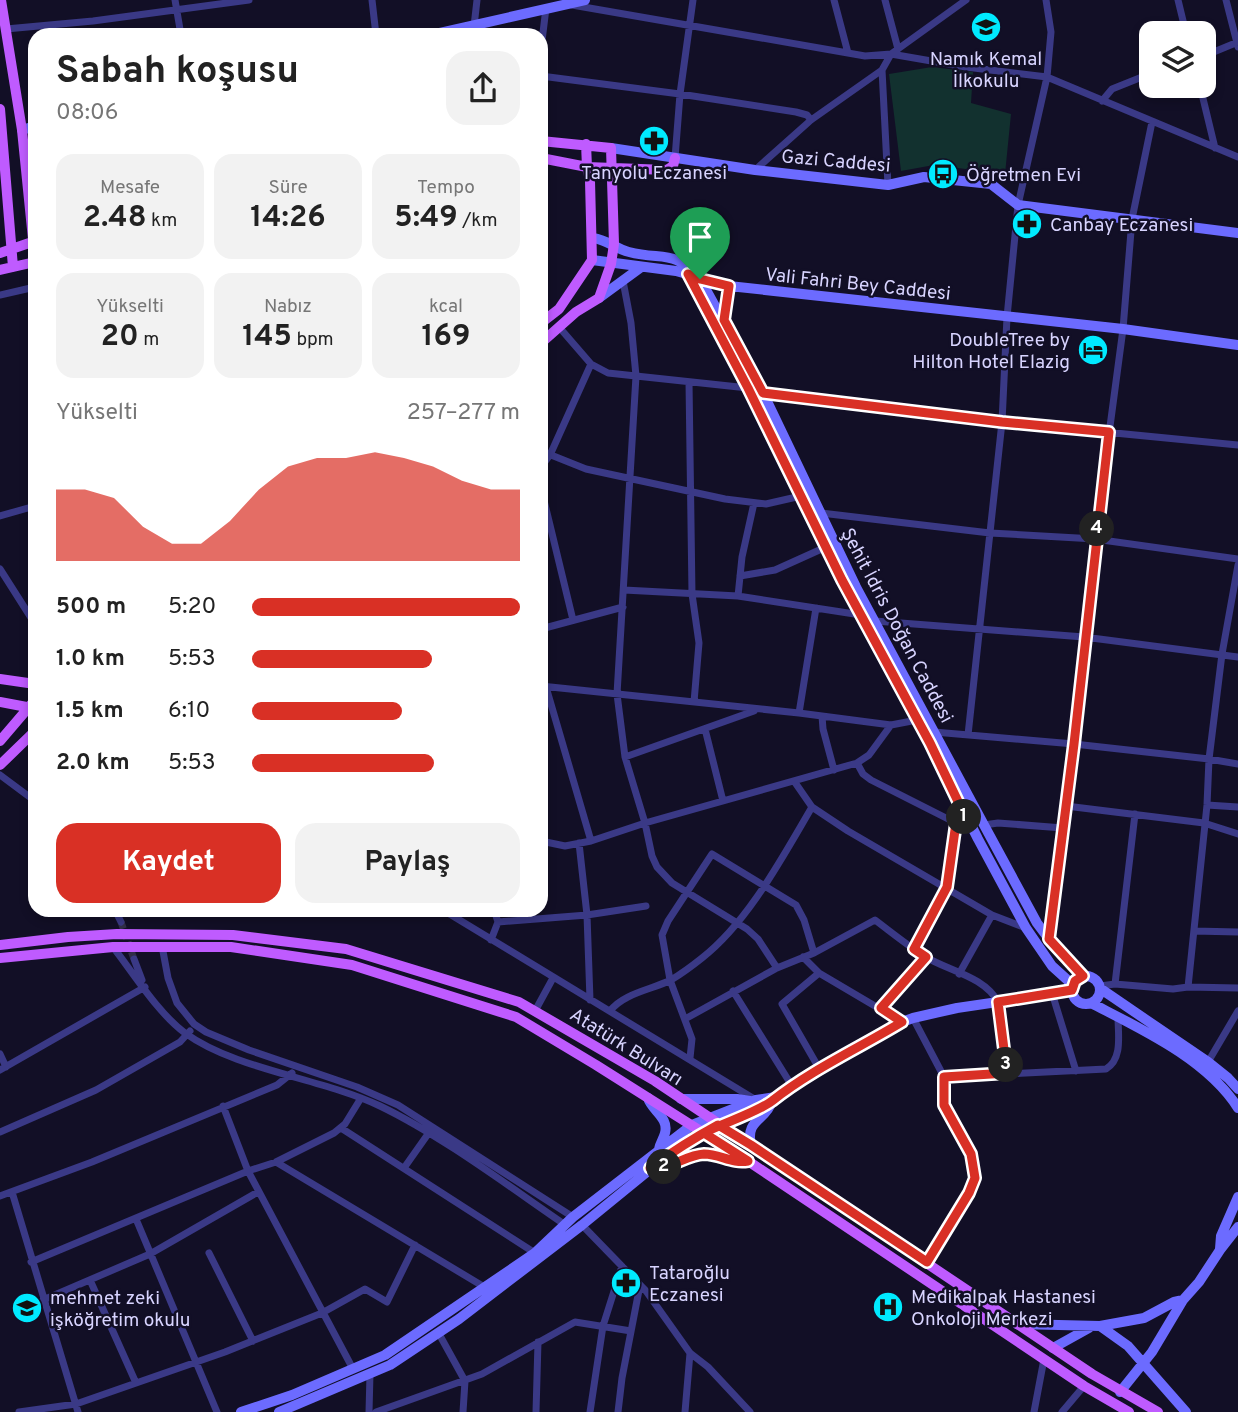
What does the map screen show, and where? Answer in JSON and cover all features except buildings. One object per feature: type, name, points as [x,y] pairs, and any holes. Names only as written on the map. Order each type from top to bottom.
[{"type":"main road","points":[[1,0],[28,186]]},
{"type":"main road","points":[[481,28],[546,8],[584,0]]},
{"type":"main road","points":[[0,109],[13,267]]},
{"type":"main road","points":[[22,130],[28,128]]},
{"type":"main road","name":"Gazi Caddesi","points":[[548,141],[586,144],[755,170],[888,185],[924,177],[990,184],[1018,205],[1238,233]]},
{"type":"main road","points":[[548,318],[559,309],[592,260],[586,144]]},
{"type":"main road","points":[[598,298],[611,264],[614,244],[611,148]]},
{"type":"main road","points":[[548,159],[587,167],[667,170],[673,166],[675,158]]},
{"type":"main road","points":[[593,239],[614,244],[629,252],[676,258],[689,266],[700,279]]},
{"type":"main road","points":[[0,253],[28,243]]},
{"type":"main road","name":"Vali Fahri Bey Caddesi","points":[[592,260],[676,271],[729,286],[1238,345]]},
{"type":"main road","points":[[0,270],[28,262]]},
{"type":"main road","points":[[548,337],[640,268]]},
{"type":"main road","name":"Şehit İdris Doğan Caddesi","points":[[688,274],[965,816],[1027,928],[1052,966],[1073,988]]},
{"type":"main road","name":"Şehit İdris Doğan Caddesi","points":[[700,279],[763,393],[874,621],[1037,923],[1083,976]]},
{"type":"main road","points":[[724,320],[729,286]]},
{"type":"main road","points":[[0,679],[28,683]]},
{"type":"main road","points":[[0,702],[28,705]]},
{"type":"main road","points":[[0,741],[28,710]]},
{"type":"main road","points":[[0,765],[28,738]]},
{"type":"main road","name":"Atatürk Bulvarı","points":[[0,945],[117,934],[233,935],[346,949],[519,1002],[654,1081],[1053,1348],[1120,1392],[1158,1412]]},
{"type":"main road","name":"Atatürk Bulvarı","points":[[0,958],[113,947],[231,947],[352,965],[516,1017],[748,1161],[1044,1359],[1129,1412]]},
{"type":"main road","points":[[279,1412],[390,1365],[582,1225],[650,1168],[704,1133],[774,1099],[907,1020],[1052,993],[1073,988],[1083,976],[1093,977],[1100,987],[1208,1062],[1228,1077],[1238,1089]]},
{"type":"main road","points":[[1091,1003],[1098,998],[1100,987]]},
{"type":"main road","points":[[1073,988],[1079,1002],[1091,1003],[1118,1017],[1200,1067],[1219,1083],[1238,1108]]},
{"type":"main road","points":[[648,1098],[666,1127],[659,1151]]},
{"type":"main road","points":[[679,1099],[737,1098],[753,1101]]},
{"type":"main road","points":[[241,1412],[292,1395],[385,1355],[536,1252],[568,1221],[692,1125],[753,1101],[774,1099]]},
{"type":"main road","points":[[751,1145],[749,1134],[752,1126],[768,1110],[774,1099]]},
{"type":"main road","points":[[650,1168],[661,1168],[703,1154],[715,1155],[737,1163],[748,1161]]},
{"type":"main road","points":[[1220,1250],[1221,1236],[1238,1197]]},
{"type":"main road","points":[[1120,1392],[1142,1365],[1183,1300],[1199,1283],[1238,1227]]},
{"type":"main road","points":[[1017,1324],[1097,1326],[1144,1318],[1183,1300]]},
{"type":"main road","points":[[1053,1348],[1097,1326]]},
{"type":"main road","points":[[1097,1326],[1128,1346],[1186,1412]]},
{"type":"street","points":[[175,0],[180,28]]},
{"type":"street","points":[[6,29],[93,21],[249,0]]},
{"type":"street","points":[[372,0],[375,28]]},
{"type":"street","points":[[474,28],[477,0]]},
{"type":"street","points":[[675,158],[680,94],[693,0]]},
{"type":"street","points":[[834,0],[848,53]]},
{"type":"street","points":[[886,0],[898,49]]},
{"type":"street","points":[[755,170],[811,120],[882,70],[898,49],[966,0]]},
{"type":"street","points":[[968,735],[1002,422],[1007,317],[1018,205],[1047,77],[1051,32],[1046,0]]},
{"type":"street","points":[[1178,0],[1183,21]]},
{"type":"street","points":[[1216,51],[1237,44],[1226,0]]},
{"type":"street","points":[[568,4],[865,56],[898,49],[966,67],[1047,77],[1238,157]]},
{"type":"street","points":[[544,28],[546,8]]},
{"type":"street","points":[[882,70],[888,185]]},
{"type":"street","points":[[548,77],[796,112],[807,115],[811,120]]},
{"type":"street","points":[[1102,101],[1112,89],[1139,78]]},
{"type":"street","points":[[1203,98],[1215,148]]},
{"type":"street","points":[[1049,939],[1123,330],[1132,219],[1152,122]]},
{"type":"street","points":[[623,281],[631,323],[636,376],[617,694],[625,757],[657,867],[672,883],[738,922],[758,939],[777,968]]},
{"type":"street","points":[[0,295],[28,289]]},
{"type":"street","points":[[559,327],[591,364],[608,373],[748,388],[763,393],[1002,422],[1238,445]]},
{"type":"street","points":[[548,458],[591,364]]},
{"type":"street","points":[[689,382],[692,594],[699,643],[694,702]]},
{"type":"street","points":[[550,455],[586,469],[754,503],[775,503],[801,496]]},
{"type":"street","points":[[738,596],[754,503]]},
{"type":"street","points":[[0,516],[28,508]]},
{"type":"street","points":[[821,513],[990,533],[1096,539],[1238,559]]},
{"type":"street","points":[[548,517],[573,621]]},
{"type":"street","points":[[740,576],[775,570],[826,547]]},
{"type":"street","points":[[1188,987],[1207,805],[1209,759],[1222,654],[1238,565]]},
{"type":"street","points":[[0,569],[28,613]]},
{"type":"street","points":[[624,590],[738,596],[862,615]]},
{"type":"street","points":[[548,627],[623,607]]},
{"type":"street","points":[[799,713],[816,608]]},
{"type":"street","points":[[874,621],[1084,638],[1238,657]]},
{"type":"street","points":[[548,687],[891,725],[917,720]]},
{"type":"street","points":[[548,703],[591,841]]},
{"type":"street","points":[[625,757],[758,710]]},
{"type":"street","points":[[822,716],[834,770]]},
{"type":"street","points":[[548,842],[565,846],[591,841],[645,822],[857,763],[869,755],[891,725]]},
{"type":"street","points":[[705,729],[723,801]]},
{"type":"street","points":[[934,732],[1074,744],[1238,764]]},
{"type":"street","points":[[857,763],[863,775],[871,780],[956,823]]},
{"type":"street","points":[[0,775],[28,796]]},
{"type":"street","points":[[794,781],[811,807],[992,915],[1027,928]]},
{"type":"street","points":[[1207,805],[1238,807]]},
{"type":"street","points":[[1066,806],[1205,823],[1238,835]]},
{"type":"street","points":[[610,1011],[623,999],[670,980],[714,948],[738,922],[811,807]]},
{"type":"street","points":[[1115,984],[1135,814]]},
{"type":"street","points":[[914,949],[947,887],[956,823],[965,816]]},
{"type":"street","points":[[984,825],[998,823],[1063,828]]},
{"type":"street","points":[[579,843],[587,915],[590,1000]]},
{"type":"street","points":[[690,1058],[692,1043],[670,980],[662,935],[665,926],[712,854],[796,905],[804,920],[814,953]]},
{"type":"street","points":[[498,922],[587,915],[646,906]]},
{"type":"street","points":[[959,974],[992,915]]},
{"type":"street","points":[[118,917],[121,922]]},
{"type":"street","points":[[454,917],[690,1058],[753,1101]]},
{"type":"street","points":[[491,940],[498,922],[496,917]]},
{"type":"street","points":[[685,1018],[874,920],[926,957],[989,989],[998,1002],[1007,1073]]},
{"type":"street","points":[[1194,931],[1238,932]]},
{"type":"street","points":[[162,946],[171,992],[184,1014],[205,1032],[357,1087],[398,1105],[568,1221]]},
{"type":"street","points":[[113,947],[162,1012],[187,1034],[226,1054],[380,1106],[568,1221]]},
{"type":"street","points":[[803,957],[819,973],[907,1020],[944,1077],[944,1105],[971,1154],[975,1178],[969,1193],[927,1262]]},
{"type":"street","points":[[881,1008],[926,957]]},
{"type":"street","points":[[134,959],[145,987]]},
{"type":"street","points":[[819,973],[782,1004],[820,1070]]},
{"type":"street","points":[[535,1011],[553,978]]},
{"type":"street","points":[[1100,987],[1115,984],[1173,989],[1238,988]]},
{"type":"street","points":[[0,1054],[3,1069],[145,987]]},
{"type":"street","points":[[733,991],[792,1086]]},
{"type":"street","points":[[1052,993],[1076,1071]]},
{"type":"street","points":[[1208,1062],[1238,1012]]},
{"type":"street","points":[[944,1077],[1107,1069],[1115,1062],[1118,1017]]},
{"type":"street","points":[[0,1132],[96,1090],[180,1042],[194,1024]]},
{"type":"street","points":[[0,1196],[92,1162],[277,1085],[296,1066]]},
{"type":"street","points":[[31,1262],[248,1171],[276,1162],[341,1128],[361,1098]]},
{"type":"street","points":[[223,1106],[258,1192],[353,1369]]},
{"type":"street","points":[[341,1128],[536,1252]]},
{"type":"street","points":[[404,1168],[428,1134]]},
{"type":"street","points":[[276,1162],[486,1288]]},
{"type":"street","points":[[12,1192],[77,1408]]},
{"type":"street","points":[[43,1300],[150,1254],[258,1192]]},
{"type":"street","points":[[136,1219],[217,1412]]},
{"type":"street","points":[[582,1225],[640,1285],[690,1353],[708,1367],[750,1412]]},
{"type":"street","points":[[19,1412],[77,1408],[322,1313],[365,1289],[387,1302],[415,1245]]},
{"type":"street","points":[[209,1252],[253,1341]]},
{"type":"street","points":[[590,1412],[603,1326],[622,1266]]},
{"type":"street","points":[[90,1280],[136,1383]]},
{"type":"street","points":[[618,1412],[640,1285]]},
{"type":"street","points":[[376,1412],[482,1374],[575,1322],[631,1331]]},
{"type":"street","points":[[438,1332],[464,1381],[463,1412]]},
{"type":"street","points":[[536,1412],[538,1342]]},
{"type":"street","points":[[685,1412],[690,1353]]},
{"type":"street","points":[[1034,1412],[1044,1359]]},
{"type":"street","points":[[369,1412],[370,1374]]},
{"type":"street","points":[[1062,1412],[1084,1385]]},
{"type":"green space","points":[[932,67],[973,72],[971,103],[1011,114],[1005,174],[934,165],[901,171],[889,74]]},
{"type":"tunnel","points":[[121,922],[134,959]]},
{"type":"place","name":"Namık Kemal İlkokulu","points":[[986,27]]},
{"type":"place","name":"Tanyolu Eczanesi","points":[[654,141]]},
{"type":"place","name":"Öğretmen Evi","points":[[943,174]]},
{"type":"place","name":"Canbay Eczanesi","points":[[1027,224]]},
{"type":"place","name":"DoubleTree by Hilton Hotel Elazig","points":[[1093,350]]},
{"type":"place","name":"Tataroğlu Eczanesi","points":[[626,1283]]},
{"type":"place","name":"Medikalpak Hastanesi Onkoloji Merkezi","points":[[888,1307]]},
{"type":"place","name":"mehmet zeki işköğretim okulu","points":[[27,1308]]},
{"type":"route","points":[[700,279],[688,274],[748,388],[842,580],[930,743],[965,816],[956,823],[947,887],[914,949],[926,957],[881,1008],[902,1022],[792,1086],[772,1101],[718,1125],[704,1133],[748,1161],[737,1163],[715,1155],[703,1154],[661,1168],[650,1168],[669,1154],[685,1144],[704,1133],[718,1125],[927,1262],[969,1193],[975,1178],[974,1161],[944,1105],[944,1077],[1007,1073],[998,1002],[1072,990],[1075,981],[1083,976],[1049,939],[1109,432],[763,393],[724,320],[729,286],[700,279]]}]
